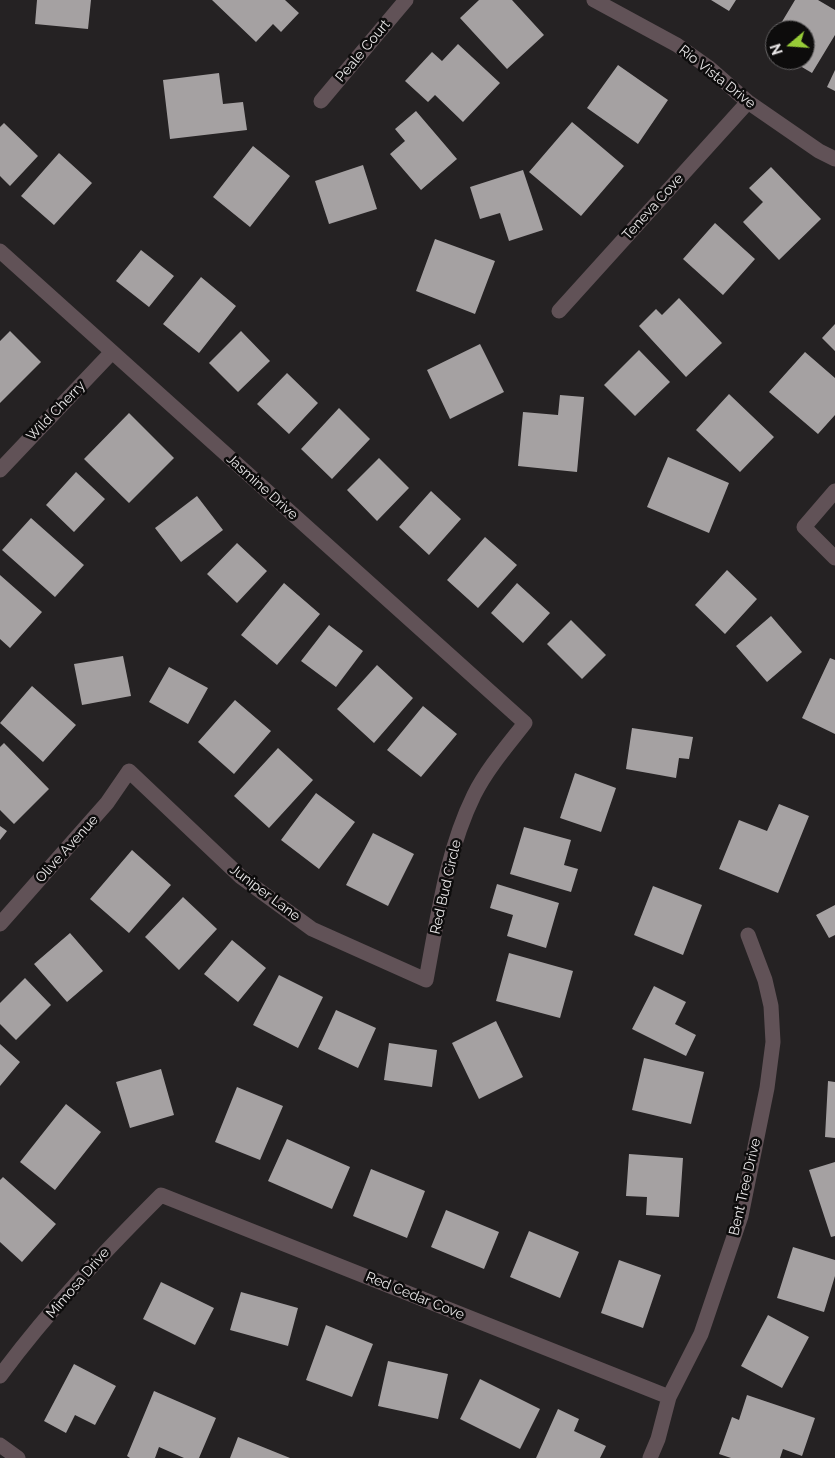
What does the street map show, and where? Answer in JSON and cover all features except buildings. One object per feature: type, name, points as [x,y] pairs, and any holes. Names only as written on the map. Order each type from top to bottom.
[{"type":"street","name":"Peale Court","points":[[321,101],[406,0]]},
{"type":"street","name":"Rio Vista Drive","points":[[594,0],[677,45],[708,67],[748,102],[835,160]]},
{"type":"street","name":"Teneva Cove","points":[[559,311],[748,102]]},
{"type":"street","name":"Jasmine Drive","points":[[0,251],[525,723]]},
{"type":"street","name":"Wild Cherry","points":[[0,470],[112,352]]},
{"type":"street","points":[[835,491],[804,527],[835,558]]},
{"type":"street","name":"Red Bud Circle","points":[[426,980],[454,843],[474,795],[489,770],[525,723]]},
{"type":"street","name":"Juniper Lane","points":[[128,771],[241,877],[312,929],[426,980]]},
{"type":"street","name":"Olive Avenue","points":[[0,924],[108,803],[128,771]]},
{"type":"street","name":"Bent Tree Drive","points":[[650,1458],[658,1439],[669,1397],[701,1334],[741,1216],[767,1088],[773,1042],[770,1006],[765,980],[748,935]]},
{"type":"street","name":"Red Cedar Cove","points":[[161,1194],[669,1397]]},
{"type":"street","name":"Mimosa Drive","points":[[0,1376],[18,1351],[92,1265],[161,1194]]},
{"type":"street","points":[[0,1445],[18,1458]]}]
